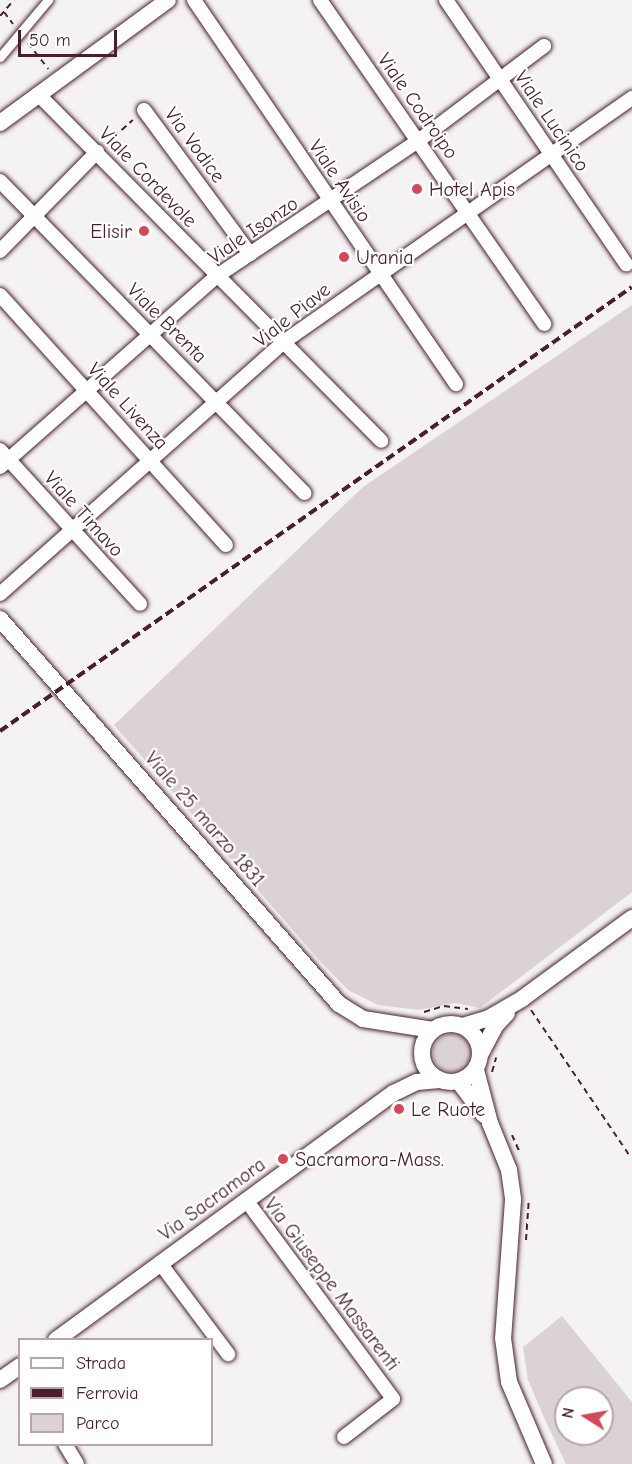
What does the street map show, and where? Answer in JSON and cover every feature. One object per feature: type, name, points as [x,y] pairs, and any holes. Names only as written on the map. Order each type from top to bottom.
[{"type":"street","points":[[0,57],[48,0]]},
{"type":"street","points":[[0,123],[168,0]]},
{"type":"street","name":"Viale Avisio","points":[[194,0],[378,274],[456,384]]},
{"type":"street","name":"Viale Codroipo","points":[[320,0],[544,324]]},
{"type":"street","name":"Viale Lucinico","points":[[446,0],[500,76],[551,156],[626,264]]},
{"type":"street","name":"Viale Isonzo","points":[[3,459],[90,392],[217,276],[418,141],[500,76],[544,46]]},
{"type":"street","name":"Viale Cordevole","points":[[39,94],[217,276],[285,341],[381,441]]},
{"type":"street","name":"Viale Piave","points":[[0,594],[285,341],[378,274],[470,214],[632,98]]},
{"type":"street","name":"Via Vodice","points":[[144,110],[250,254]]},
{"type":"street","points":[[0,250],[35,218],[97,152]]},
{"type":"street","name":"Viale Brenta","points":[[0,181],[153,334],[305,493]]},
{"type":"street","name":"Viale Livenza","points":[[0,295],[226,545]]},
{"type":"street","name":"Viale Timavo","points":[[3,459],[140,604]]},
{"type":"street","name":"Viale 25 marzo 1831","points":[[0,619],[339,1004],[363,1019],[434,1030]]},
{"type":"street","points":[[463,1026],[489,1018],[523,998],[632,918]]},
{"type":"street","points":[[523,998],[496,1024],[481,1053],[476,1070],[490,1123],[509,1170],[513,1200],[503,1338],[509,1382],[544,1464]]},
{"type":"street","points":[[476,1070],[459,1082],[439,1080],[422,1053],[434,1030],[451,1023],[463,1026],[475,1035],[481,1053]]},
{"type":"street","name":"Viale 25 marzo 1831","points":[[393,1025],[422,1053]]},
{"type":"street","name":"Via Sacramora","points":[[394,1093],[422,1053]]},
{"type":"street","name":"Via Sacramora","points":[[59,1338],[394,1093],[417,1082],[439,1080]]},
{"type":"street","points":[[459,1082],[490,1123]]},
{"type":"street","name":"Via Giuseppe Massarenti","points":[[246,1200],[393,1399],[344,1437]]},
{"type":"street","points":[[160,1263],[228,1354]]},
{"type":"street","points":[[0,1380],[18,1370]]},
{"type":"street","points":[[66,1446],[77,1464]]},
{"type":"path","points":[[0,16],[14,0]]},
{"type":"path","name":"Via Vodice","points":[[97,152],[144,110]]},
{"type":"path","points":[[523,998],[630,1156]]},
{"type":"path","points":[[421,1013],[444,1006],[471,1010]]},
{"type":"green space","points":[[632,305],[632,892],[480,1008],[455,1003],[419,1010],[378,1005],[348,990],[319,960],[114,725],[363,487]]},
{"type":"green space","points":[[452,1034],[466,1039],[471,1053],[466,1067],[452,1072],[438,1067],[433,1053],[438,1039]]},
{"type":"green space","points":[[562,1316],[632,1402],[632,1464],[566,1464],[557,1446],[614,1446],[614,1386],[554,1386],[554,1439],[528,1380],[523,1347]]},
{"type":"railway","points":[[0,731],[632,287]]},
{"type":"place","name":"Hotel Apis","points":[[417,189]]},
{"type":"place","name":"Elisir","points":[[144,231]]},
{"type":"place","name":"Urania","points":[[344,257]]},
{"type":"place","name":"Le Ruote","points":[[399,1109]]},
{"type":"place","name":"Sacramora-Mass.","points":[[283,1159]]}]
